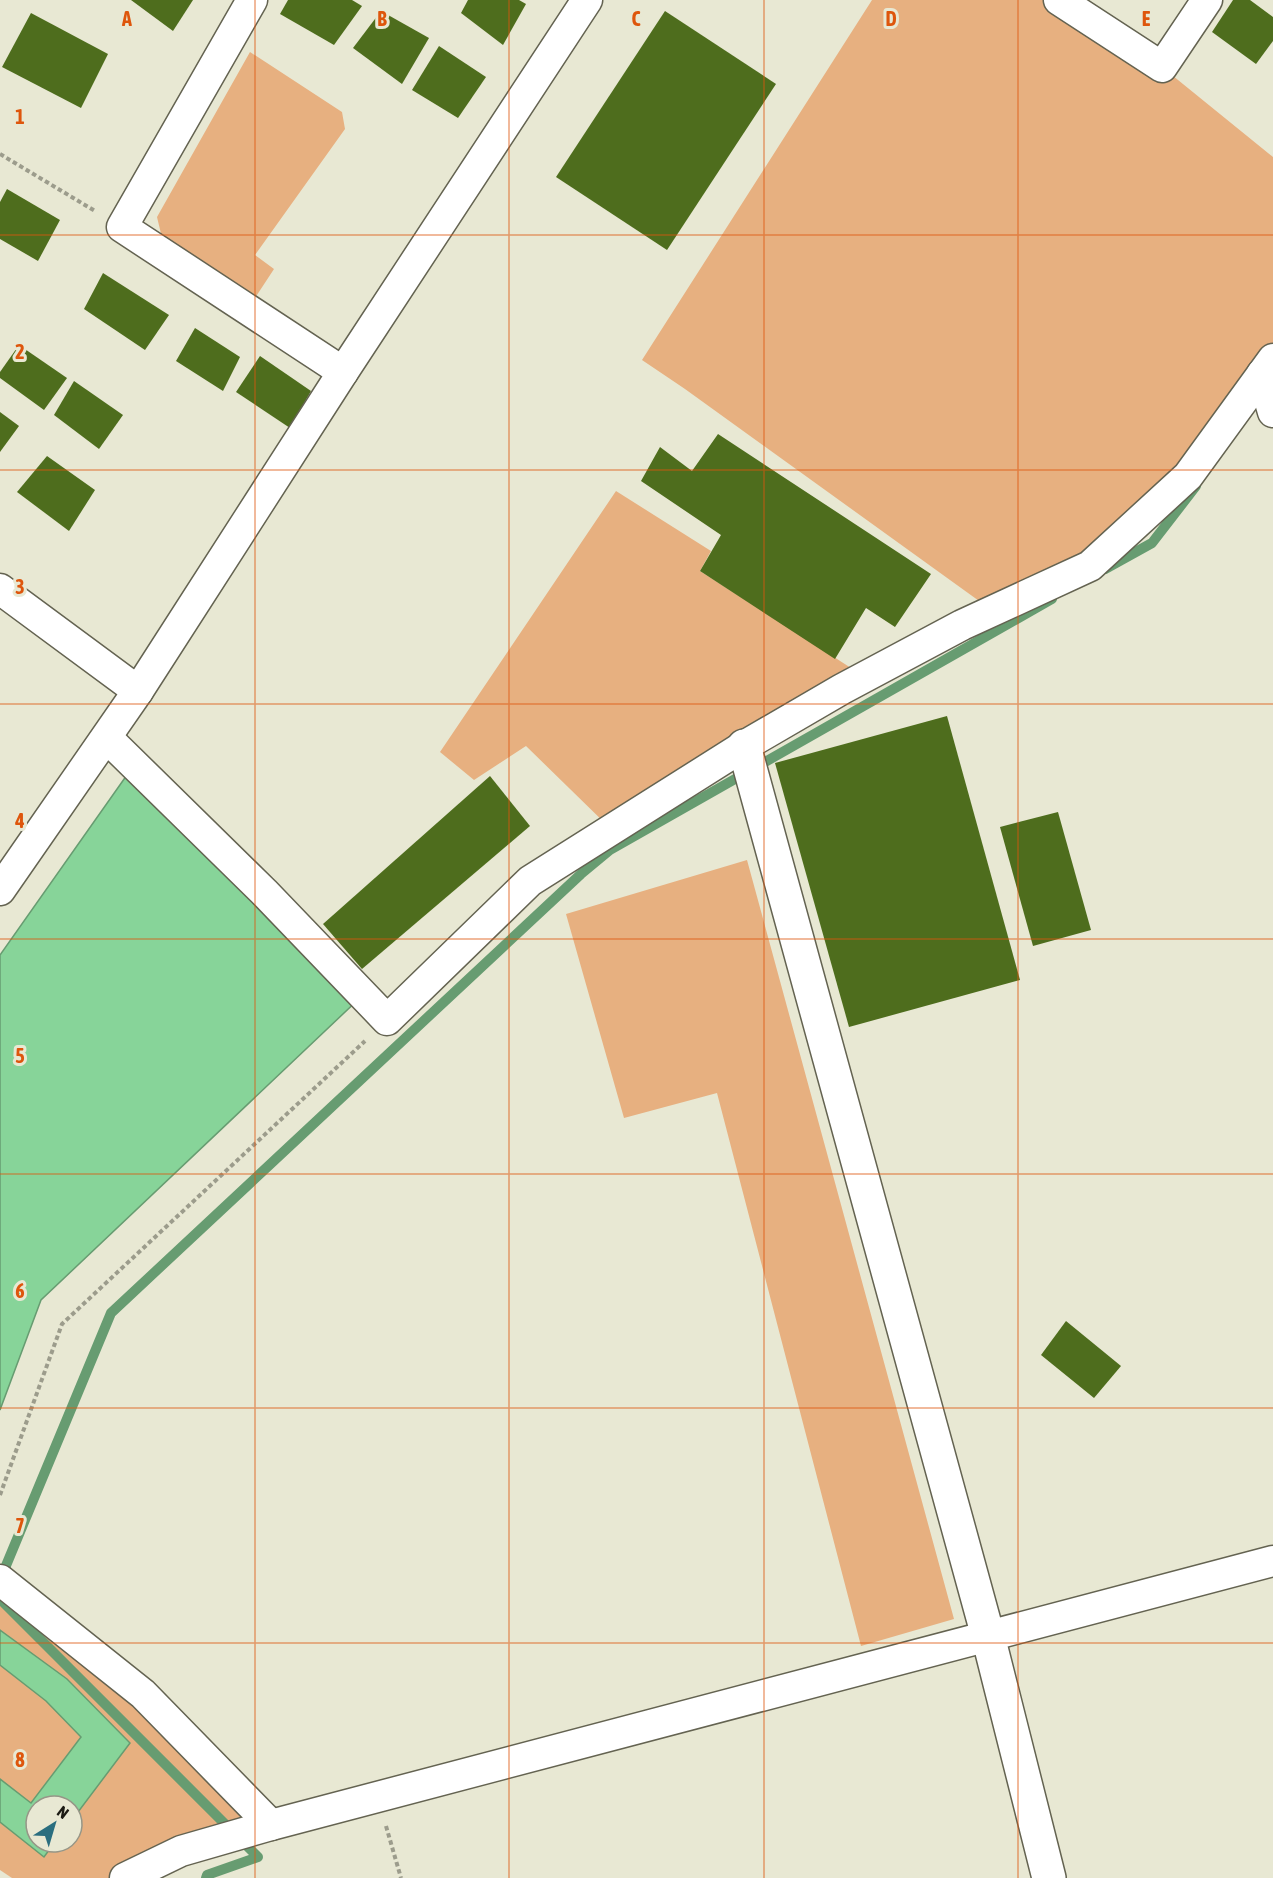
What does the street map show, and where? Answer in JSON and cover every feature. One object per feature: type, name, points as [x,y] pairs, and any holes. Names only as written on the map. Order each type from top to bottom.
[{"type":"street","points":[[252,0],[122,226],[343,372]]},
{"type":"street","points":[[0,890],[138,691],[343,372],[587,0]]},
{"type":"street","points":[[1059,0],[1162,68],[1208,0]]},
{"type":"street","points":[[1268,367],[1273,412]]},
{"type":"street","points":[[107,738],[264,892],[387,1020],[530,881],[744,746],[842,689],[962,625],[1090,566],[1188,476],[1268,367]]},
{"type":"street","points":[[0,589],[138,691]]},
{"type":"street","points":[[744,746],[988,1636],[1049,1878]]},
{"type":"street","points":[[125,1878],[176,1865],[271,1825],[1273,1561]]},
{"type":"street","points":[[0,1580],[142,1694],[271,1825]]},
{"type":"path","points":[[0,154],[122,226]]},
{"type":"path","points":[[0,1495],[62,1324],[387,1020]]},
{"type":"path","points":[[378,1797],[400,1878]]},
{"type":"shaded area","points":[[872,0],[1059,0],[1162,67],[1273,157],[1273,359],[1090,566],[993,611],[642,360]]},
{"type":"shaded area","points":[[250,52],[342,112],[345,129],[255,255],[274,269],[253,301],[163,242],[157,217]]},
{"type":"shaded area","points":[[616,491],[711,551],[700,571],[865,677],[612,830],[526,746],[474,780],[440,752]]},
{"type":"shaded area","points":[[134,765],[363,995],[41,1300],[0,1410],[0,955]]},
{"type":"shaded area","points":[[747,860],[954,1619],[861,1646],[717,1093],[624,1118],[566,914]]},
{"type":"shaded area","points":[[0,1580],[271,1825],[125,1878],[12,1878],[0,1870]]},
{"type":"shaded area","points":[[0,1630],[67,1679],[130,1743],[84,1804],[84,1794],[38,1794],[81,1737],[46,1701],[0,1665]]},
{"type":"shaded area","points":[[0,1779],[24,1798],[24,1841],[0,1822]]},
{"type":"building","points":[[131,0],[193,0],[173,31]]},
{"type":"building","points":[[288,0],[352,0],[362,6],[334,45],[280,14]]},
{"type":"building","points":[[468,0],[519,0],[526,4],[503,45],[461,13]]},
{"type":"building","points":[[1233,0],[1250,0],[1273,17],[1273,41],[1256,64],[1212,32]]},
{"type":"building","points":[[381,11],[429,38],[402,84],[353,48]]},
{"type":"building","points":[[665,11],[776,84],[667,250],[556,177]]},
{"type":"building","points":[[31,13],[108,54],[81,108],[2,67]]},
{"type":"building","points":[[439,46],[486,77],[458,118],[412,90]]},
{"type":"building","points":[[7,189],[60,220],[38,261],[0,239],[0,202]]},
{"type":"building","points":[[103,273],[169,315],[145,350],[84,309]]},
{"type":"building","points":[[195,328],[240,357],[223,391],[176,361]]},
{"type":"building","points":[[19,345],[67,378],[44,410],[0,378],[0,372]]},
{"type":"building","points":[[260,356],[311,391],[290,428],[236,392]]},
{"type":"building","points":[[74,381],[123,415],[99,449],[54,415]]},
{"type":"building","points":[[0,412],[19,426],[0,452]]},
{"type":"building","points":[[718,434],[931,574],[895,627],[866,608],[835,659],[700,571],[721,535],[641,481],[660,447],[692,471]]},
{"type":"building","points":[[47,456],[95,490],[69,531],[17,492]]},
{"type":"building","points":[[947,716],[1020,980],[849,1027],[775,763]]},
{"type":"building","points":[[490,776],[530,826],[362,969],[323,924]]},
{"type":"building","points":[[1058,812],[1091,930],[1033,946],[1000,827]]},
{"type":"building","points":[[1066,1321],[1121,1366],[1094,1398],[1041,1355]]},
{"type":"waterway","points":[[1105,569],[1152,543],[1196,486]]},
{"type":"waterway","points":[[0,1580],[111,1313],[581,874],[610,850],[1052,599]]},
{"type":"waterway","points":[[0,1599],[258,1857],[207,1875],[206,1878]]}]
